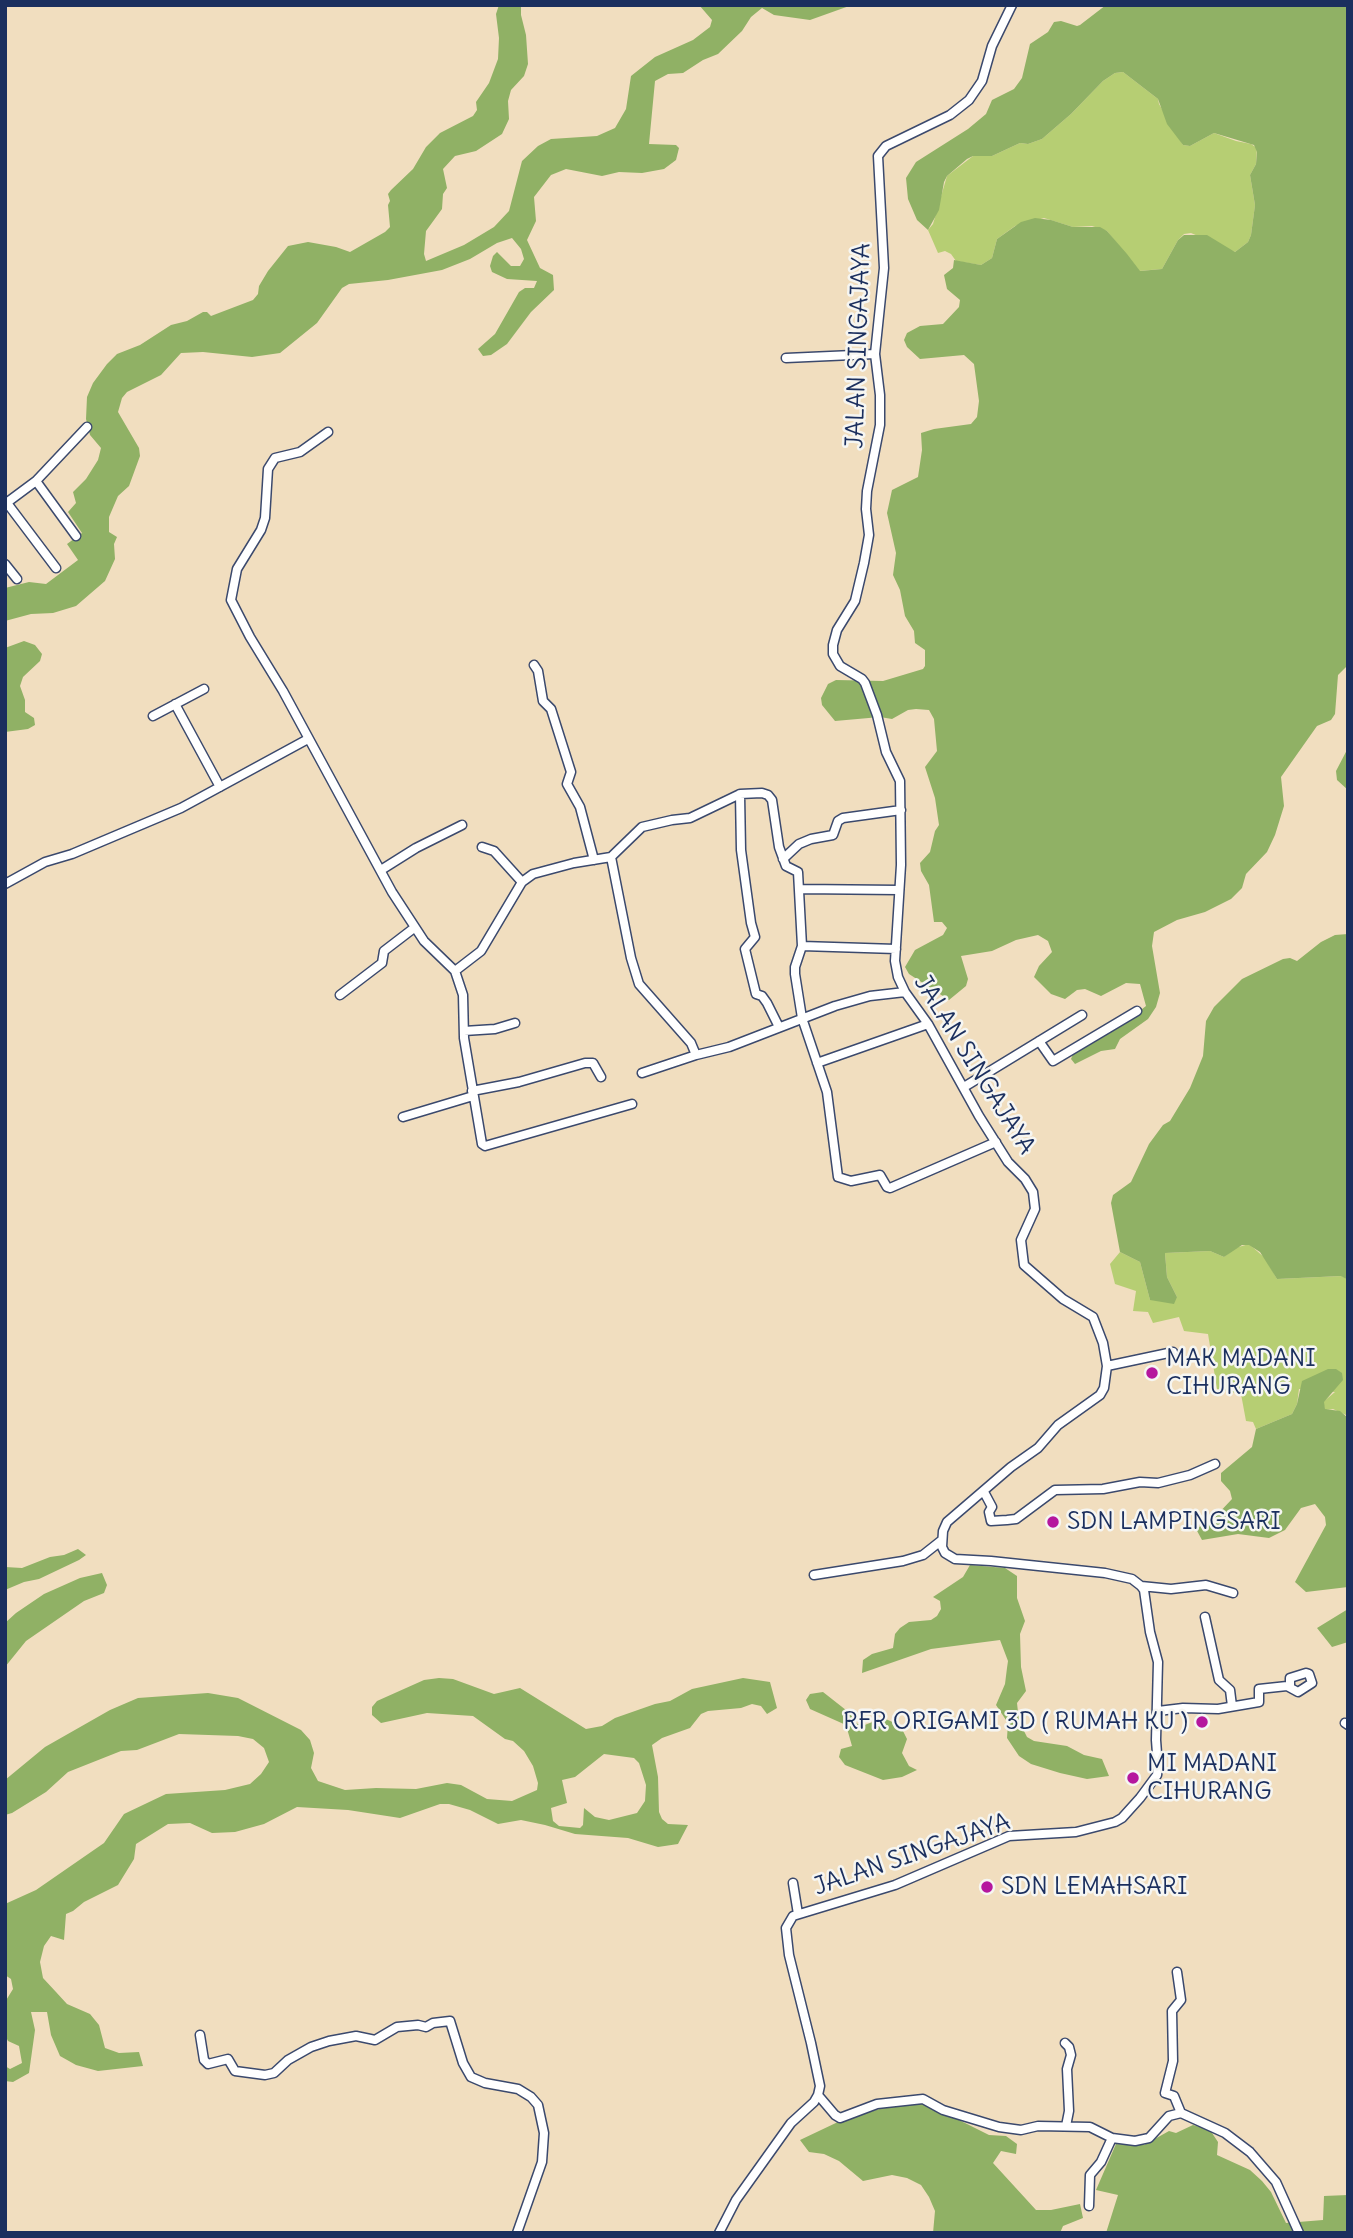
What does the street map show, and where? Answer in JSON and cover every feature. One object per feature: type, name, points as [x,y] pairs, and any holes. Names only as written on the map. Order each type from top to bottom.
[{"type":"street","name":"JALAN SINGAJAYA","points":[[1012,5],[992,46],[982,81],[969,100],[950,115],[886,146],[878,156],[884,268],[875,355],[880,405],[877,444],[867,491],[869,535],[855,601],[837,630],[833,654],[840,666],[866,683],[886,752],[900,781],[895,968],[905,992],[928,1024],[1007,1162],[1030,1186],[1035,1199],[1035,1209],[1021,1240],[1024,1265],[1063,1299],[1093,1317],[1103,1343],[1107,1366]]},
{"type":"street","points":[[786,358],[875,355]]},
{"type":"street","points":[[56,568],[6,503],[36,481],[87,427]]},
{"type":"street","points":[[328,432],[306,449],[275,458],[268,469],[265,518],[261,530],[237,569],[231,600],[414,928],[455,971],[463,995],[464,1031],[472,1094],[483,1146],[632,1104]]},
{"type":"street","points":[[36,481],[76,536]]},
{"type":"street","points":[[5,564],[17,579]]},
{"type":"street","points":[[534,665],[570,772],[567,784],[580,807],[594,860]]},
{"type":"street","points":[[153,716],[204,689]]},
{"type":"street","points":[[175,704],[220,787]]},
{"type":"street","points":[[5,884],[46,862],[72,854],[181,808],[308,739]]},
{"type":"street","points":[[455,971],[481,951],[522,882],[543,870],[611,858],[642,827],[690,818],[740,794],[762,793],[772,800],[779,847],[786,866],[797,870],[802,946],[795,967],[802,1018],[827,1092],[838,1177],[842,1180],[862,1180],[880,1175],[887,1187],[896,1187],[996,1142]]},
{"type":"street","points":[[740,794],[741,850],[755,937],[746,947],[746,953],[756,994],[762,996],[779,1027]]},
{"type":"street","points":[[783,859],[799,844],[833,835],[838,821],[843,818],[901,810]]},
{"type":"street","points":[[381,870],[416,848],[462,825]]},
{"type":"street","points":[[482,847],[494,851],[522,882]]},
{"type":"street","points":[[611,858],[631,958],[639,984],[656,1007],[691,1043],[696,1055]]},
{"type":"street","points":[[800,889],[899,890]]},
{"type":"street","points":[[340,995],[382,963],[384,951],[414,928]]},
{"type":"street","points":[[802,946],[896,949]]},
{"type":"street","points":[[642,1073],[729,1047],[802,1018],[870,996],[905,992]]},
{"type":"street","points":[[1039,1041],[1052,1061],[1137,1012]]},
{"type":"street","points":[[964,1087],[1082,1015]]},
{"type":"street","points":[[464,1031],[495,1029],[516,1023]]},
{"type":"street","points":[[817,1063],[928,1024]]},
{"type":"street","points":[[403,1117],[472,1094],[584,1063],[593,1063],[601,1077]]},
{"type":"street","points":[[1173,1352],[1107,1366],[1104,1388],[1100,1395],[1058,1425],[1038,1448],[1011,1467],[947,1522],[942,1540],[945,1553],[955,1559],[1105,1573],[1132,1579],[1141,1586],[1171,1589],[1206,1585],[1233,1593]]},
{"type":"street","points":[[984,1492],[992,1507],[989,1512],[991,1521],[1016,1519],[1055,1490],[1103,1489],[1123,1484],[1158,1483],[1190,1475],[1215,1464]]},
{"type":"street","points":[[814,1575],[903,1562],[923,1555],[942,1540]]},
{"type":"street","name":"JALAN SINGAJAYA","points":[[818,2095],[820,2086],[789,1955],[786,1928],[793,1916],[895,1885],[1009,1836],[1076,1832],[1115,1822],[1130,1810],[1157,1775],[1159,1758],[1156,1740],[1158,1662],[1141,1586]]},
{"type":"street","points":[[1205,1617],[1220,1683],[1230,1690],[1232,1706]]},
{"type":"street","points":[[1158,1712],[1259,1702],[1259,1689],[1290,1687]]},
{"type":"street","points":[[793,1883],[798,1914]]},
{"type":"street","points":[[1177,1972],[1181,2000],[1172,2011],[1173,2061],[1165,2093],[1174,2096],[1181,2113]]},
{"type":"street","points":[[200,2035],[204,2060],[208,2064],[228,2059],[235,2071],[265,2075],[274,2073],[288,2060],[311,2047],[329,2041],[356,2036],[375,2040],[397,2027],[426,2027],[433,2023],[450,2021],[463,2063],[471,2077],[485,2083],[518,2089],[538,2105],[544,2133],[542,2162],[517,2233]]},
{"type":"street","points":[[1065,2043],[1069,2046],[1071,2055],[1067,2069],[1069,2111],[1066,2126]]},
{"type":"street","points":[[719,2233],[736,2200],[791,2123],[818,2095],[835,2115],[841,2118],[877,2104],[923,2099],[943,2110],[999,2127],[1021,2130],[1038,2126],[1090,2127],[1112,2138],[1135,2141],[1145,2139],[1156,2132],[1169,2116],[1181,2113],[1224,2133],[1250,2152],[1276,2182],[1299,2233]]},
{"type":"street","points":[[1089,2206],[1090,2175],[1101,2162],[1112,2138]]},
{"type":"green space","points":[[499,5],[521,5],[528,64],[524,76],[511,90],[508,101],[509,119],[502,134],[476,151],[455,156],[443,169],[447,188],[443,194],[442,209],[426,231],[426,261],[464,245],[494,227],[509,211],[522,161],[538,146],[551,139],[597,136],[615,128],[626,109],[631,76],[655,57],[693,40],[710,27],[712,20],[699,5],[852,5],[810,20],[774,15],[762,8],[718,54],[683,73],[668,74],[655,81],[649,144],[676,145],[679,148],[676,160],[664,169],[602,176],[566,169],[551,175],[534,197],[536,221],[527,240],[540,268],[553,275],[554,290],[531,312],[507,344],[491,355],[483,356],[478,349],[495,334],[519,292],[525,288],[534,288],[537,281],[507,279],[492,272],[490,266],[497,252],[511,266],[520,266],[524,259],[521,249],[512,238],[442,270],[349,284],[342,288],[317,323],[280,353],[252,357],[203,352],[181,353],[161,375],[127,392],[118,412],[139,448],[140,456],[129,486],[118,496],[109,517],[109,532],[117,537],[114,544],[115,559],[105,581],[76,606],[5,621],[5,588],[29,582],[46,584],[78,560],[67,544],[82,533],[68,512],[76,503],[73,492],[86,479],[98,460],[101,448],[90,435],[86,419],[87,397],[93,383],[107,364],[117,354],[140,345],[171,325],[187,321],[203,312],[211,316],[253,300],[268,271],[288,246],[308,242],[350,252],[385,232],[390,227],[388,194],[391,190],[413,169],[426,147],[440,133],[473,116],[477,110],[476,102],[489,83],[498,59],[496,14]]},
{"type":"green space","points":[[1106,5],[1348,5],[1348,665],[1338,675],[1335,714],[1331,720],[1317,726],[1281,777],[1284,806],[1267,852],[1246,874],[1242,888],[1231,899],[1154,932],[1152,946],[1160,993],[1156,1007],[1148,1019],[1120,1039],[1115,1049],[1101,1051],[1075,1064],[1071,1059],[1074,1052],[1124,1023],[1146,1006],[1140,984],[1126,983],[1101,996],[1085,989],[1077,990],[1065,999],[1051,994],[1034,977],[1039,966],[1052,952],[1048,941],[1038,935],[1016,940],[992,951],[961,956],[968,979],[966,986],[949,1000],[909,974],[905,967],[915,950],[943,935],[947,928],[942,922],[934,922],[929,885],[921,871],[920,863],[930,852],[939,825],[935,798],[925,767],[937,751],[934,719],[929,710],[916,709],[908,710],[892,719],[880,717],[835,721],[822,705],[821,698],[828,684],[836,680],[883,681],[923,669],[925,666],[925,650],[915,643],[914,631],[905,616],[900,590],[893,575],[896,553],[887,513],[892,490],[918,477],[922,450],[921,433],[971,424],[977,417],[979,401],[974,364],[964,355],[920,359],[907,347],[904,340],[907,333],[920,326],[943,324],[959,307],[960,300],[947,289],[944,275],[953,268],[954,260],[981,265],[992,258],[997,239],[1021,222],[1035,218],[1073,227],[1100,227],[1107,231],[1140,271],[1162,269],[1178,240],[1184,235],[1207,235],[1235,252],[1248,242],[1251,235],[1255,205],[1250,175],[1256,164],[1257,152],[1254,145],[1214,133],[1190,146],[1183,145],[1167,124],[1158,99],[1123,72],[1115,73],[1103,81],[1042,139],[1028,144],[1020,143],[992,156],[973,156],[967,159],[947,176],[939,210],[928,230],[917,220],[908,199],[906,178],[916,162],[968,129],[986,114],[992,100],[1014,89],[1022,78],[1030,44],[1048,32],[1054,22],[1061,21],[1077,26]]},
{"type":"green space","points":[[1123,72],[1158,99],[1183,145],[1190,146],[1214,133],[1257,148],[1256,164],[1250,175],[1255,205],[1248,242],[1235,252],[1191,233],[1184,234],[1162,269],[1139,271],[1107,231],[1092,226],[1073,227],[1044,218],[1015,226],[997,239],[992,258],[981,265],[956,261],[945,251],[938,253],[928,230],[933,224],[947,176],[973,156],[992,156],[1020,143],[1028,144],[1042,139],[1103,81],[1115,73]]},
{"type":"green space","points":[[24,641],[35,645],[42,654],[40,661],[23,677],[20,686],[25,700],[25,712],[34,718],[35,725],[28,729],[5,732],[5,648]]},
{"type":"green space","points":[[1348,748],[1348,790],[1337,780],[1336,771]]},
{"type":"green space","points":[[1348,934],[1348,1280],[1341,1276],[1277,1279],[1260,1252],[1249,1245],[1242,1245],[1224,1257],[1210,1251],[1165,1253],[1167,1277],[1177,1297],[1174,1304],[1150,1300],[1140,1262],[1120,1252],[1111,1203],[1113,1195],[1131,1182],[1149,1144],[1163,1125],[1170,1121],[1190,1088],[1203,1056],[1206,1021],[1214,1007],[1242,979],[1283,959],[1297,961],[1321,942],[1335,935]]},
{"type":"green space","points":[[1249,1244],[1265,1258],[1277,1279],[1342,1276],[1348,1280],[1348,1418],[1333,1409],[1325,1410],[1323,1402],[1335,1392],[1299,1389],[1297,1404],[1292,1414],[1256,1429],[1253,1422],[1246,1421],[1241,1394],[1217,1389],[1208,1334],[1184,1331],[1179,1317],[1153,1323],[1148,1312],[1133,1311],[1136,1291],[1115,1284],[1110,1264],[1120,1252],[1140,1262],[1150,1300],[1177,1297],[1167,1277],[1165,1253],[1210,1251],[1224,1257],[1235,1248]]},
{"type":"green space","points":[[1328,1369],[1336,1369],[1342,1373],[1343,1380],[1324,1402],[1325,1409],[1340,1411],[1348,1418],[1348,1587],[1306,1592],[1295,1582],[1326,1525],[1325,1517],[1315,1504],[1301,1508],[1285,1530],[1269,1538],[1238,1534],[1202,1540],[1196,1529],[1215,1517],[1232,1499],[1230,1491],[1221,1481],[1221,1473],[1252,1447],[1256,1429],[1292,1414],[1302,1381]]},
{"type":"green space","points":[[78,1549],[86,1555],[79,1560],[39,1579],[5,1590],[5,1567],[22,1568]]},
{"type":"green space","points":[[970,1565],[1005,1568],[1017,1576],[1017,1598],[1025,1621],[1020,1634],[1021,1667],[1026,1691],[1017,1703],[1019,1721],[1027,1737],[1034,1741],[1067,1746],[1084,1755],[1102,1759],[1109,1776],[1087,1779],[1060,1773],[1031,1764],[1019,1756],[1007,1738],[1008,1723],[996,1705],[1005,1684],[1008,1661],[1000,1640],[931,1649],[862,1673],[863,1660],[872,1654],[893,1648],[895,1634],[900,1628],[909,1622],[931,1620],[937,1616],[941,1609],[940,1601],[933,1597],[963,1577]]},
{"type":"green space","points":[[102,1573],[107,1585],[104,1593],[84,1601],[26,1641],[5,1667],[5,1623],[44,1594],[80,1578]]},
{"type":"green space","points":[[1348,1609],[1348,1642],[1332,1647],[1317,1628]]},
{"type":"green space","points":[[743,1678],[770,1682],[777,1708],[767,1714],[761,1706],[752,1704],[741,1708],[708,1711],[701,1714],[690,1728],[662,1738],[652,1745],[662,1819],[668,1824],[688,1825],[678,1844],[658,1847],[628,1838],[575,1834],[521,1820],[498,1824],[470,1810],[449,1804],[440,1804],[400,1818],[348,1810],[297,1807],[264,1824],[235,1832],[212,1833],[190,1823],[168,1824],[136,1844],[134,1859],[118,1885],[66,1914],[64,1940],[51,1936],[44,1946],[40,1962],[43,1978],[67,2004],[90,2014],[99,2025],[105,2048],[119,2053],[139,2052],[143,2066],[98,2071],[76,2065],[60,2056],[51,2035],[47,2012],[31,2012],[35,2030],[29,2073],[13,2082],[5,2081],[5,2066],[10,2069],[22,2063],[19,2046],[8,2041],[5,2035],[5,2002],[13,1989],[11,1979],[5,1975],[5,1904],[36,1890],[104,1843],[124,1814],[166,1794],[225,1790],[250,1784],[269,1762],[264,1748],[253,1739],[179,1734],[137,1750],[121,1751],[68,1772],[46,1792],[5,1815],[5,1780],[45,1747],[110,1710],[138,1698],[208,1693],[238,1698],[301,1730],[310,1740],[314,1753],[311,1768],[318,1781],[345,1790],[416,1789],[447,1783],[461,1785],[487,1799],[512,1801],[537,1790],[538,1783],[533,1766],[524,1751],[473,1716],[427,1713],[381,1723],[372,1715],[372,1707],[377,1701],[424,1680],[453,1679],[494,1694],[520,1688],[586,1729],[602,1726],[615,1718],[670,1701],[692,1689]],"holes":[[[604,1754],[634,1758],[639,1763],[646,1785],[645,1801],[637,1813],[609,1820],[595,1817],[584,1808],[583,1825],[580,1828],[559,1826],[553,1821],[551,1808],[567,1803],[562,1780],[575,1777]]]},
{"type":"green space","points":[[823,1692],[851,1714],[854,1722],[862,1726],[883,1718],[900,1725],[907,1739],[902,1753],[909,1766],[917,1770],[902,1777],[883,1780],[845,1765],[839,1757],[841,1749],[852,1746],[846,1725],[810,1709],[806,1700],[810,1694]]},
{"type":"green space","points":[[917,2102],[989,2135],[1006,2136],[1017,2144],[1016,2154],[1001,2151],[993,2163],[1036,2210],[1080,2204],[1083,2218],[1063,2226],[1060,2233],[933,2233],[935,2211],[921,2185],[892,2175],[863,2181],[839,2161],[824,2154],[809,2152],[800,2140],[840,2121],[886,2107]]},
{"type":"green space","points":[[1193,2125],[1210,2130],[1218,2142],[1217,2155],[1250,2170],[1262,2181],[1271,2192],[1286,2223],[1323,2220],[1324,2196],[1348,2195],[1348,2233],[1106,2233],[1118,2195],[1096,2190],[1116,2144],[1144,2145],[1169,2131],[1176,2133]]},
{"type":"place","name":"MAK MADANI CIHURANG","points":[[1152,1373]]},
{"type":"place","name":"SDN LAMPINGSARI","points":[[1053,1522]]},
{"type":"place","name":"RFR ORIGAMI 3D ( RUMAH KU )","points":[[1202,1722]]},
{"type":"place","name":"MI MADANI CIHURANG","points":[[1133,1778]]},
{"type":"place","name":"SDN LEMAHSARI","points":[[987,1887]]}]
